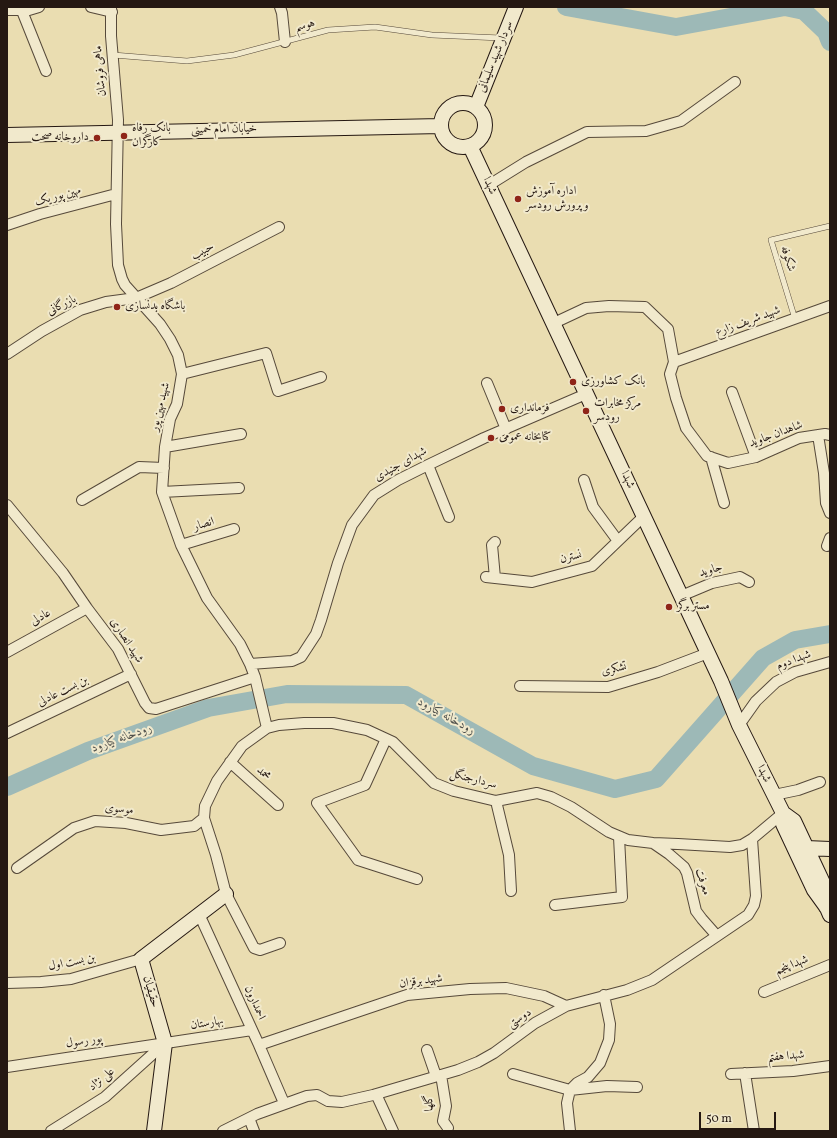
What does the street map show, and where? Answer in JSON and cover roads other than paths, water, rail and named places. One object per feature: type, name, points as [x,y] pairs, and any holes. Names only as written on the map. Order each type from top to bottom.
[{"type":"main road","name":"سردار شهید سلیمانی","points":[[476,107],[515,8]]},
{"type":"main road","points":[[462,103],[476,107],[484,118],[485,125],[481,138],[470,146],[464,147],[451,144],[442,133],[441,126],[445,113],[450,108],[462,103]]},
{"type":"main road","name":"خیابان امام خمینی","points":[[7,135],[441,126]]},
{"type":"main road","name":"شهدا","points":[[470,146],[721,681],[739,725],[783,813],[783,824],[814,890],[829,910]]},
{"type":"main road","name":"شهدا","points":[[783,813],[794,821],[824,885],[829,910]]},
{"type":"main road","points":[[806,848],[830,849]]},
{"type":"main road","name":"حقیقیان","points":[[154,1131],[165,1044],[141,959],[226,894]]},
{"type":"street","points":[[7,10],[39,7]]},
{"type":"street","points":[[91,7],[111,10]]},
{"type":"street","points":[[280,7],[285,42]]},
{"type":"street","points":[[22,9],[46,71]]},
{"type":"street","name":"ماهی فروشان","points":[[111,10],[111,36],[118,132]]},
{"type":"street","points":[[489,185],[526,162],[587,132],[646,131],[681,121],[735,82]]},
{"type":"street","name":"شهید مهین پور","points":[[118,132],[116,194],[118,265],[125,285],[160,324],[170,339],[178,355],[182,374],[177,404],[170,419],[165,447],[162,492],[181,545],[207,598],[240,644],[250,664],[256,681],[267,728]]},
{"type":"street","name":"مهین پور یک","points":[[7,225],[40,214],[116,194]]},
{"type":"street","name":"حبیب","points":[[136,298],[171,283],[279,227]]},
{"type":"street","name":"بازرگانی","points":[[7,354],[42,331],[80,310],[106,302],[136,298]]},
{"type":"street","name":"شاهدان جاوید","points":[[554,323],[586,308],[609,306],[645,307],[668,329],[674,362],[670,374],[686,428],[707,456],[728,463],[756,457],[800,438],[825,434],[830,435]]},
{"type":"street","name":"شهید شریف زارع","points":[[674,362],[830,306]]},
{"type":"street","points":[[182,374],[266,354],[278,391],[321,377]]},
{"type":"street","points":[[487,383],[506,428]]},
{"type":"street","points":[[732,392],[756,457]]},
{"type":"street","name":"شهدای جنیدی","points":[[250,664],[292,661],[301,657],[309,646],[319,627],[338,563],[352,524],[374,495],[398,480],[428,465],[506,428],[586,394]]},
{"type":"street","points":[[165,447],[241,434]]},
{"type":"street","points":[[818,435],[827,485],[826,503],[830,513]]},
{"type":"street","points":[[711,457],[724,503]]},
{"type":"street","points":[[428,465],[449,517]]},
{"type":"street","points":[[82,500],[139,467],[164,468]]},
{"type":"street","points":[[584,480],[593,507],[618,541]]},
{"type":"street","points":[[162,492],[239,488]]},
{"type":"street","name":"شهید انصاری","points":[[8,507],[63,573],[118,649],[145,703],[149,708],[156,708],[256,681]]},
{"type":"street","name":"نسترن","points":[[495,542],[492,545],[490,578],[532,582],[592,566],[644,516]]},
{"type":"street","name":"انصار","points":[[181,545],[234,529]]},
{"type":"street","name":"جاوید","points":[[681,596],[712,583],[740,577],[749,582]]},
{"type":"street","name":"عادلی","points":[[7,652],[87,608]]},
{"type":"street","name":"تشکری","points":[[520,686],[608,687],[658,672],[708,654]]},
{"type":"street","name":"شهدا دوم","points":[[739,725],[756,701],[776,682],[795,672],[830,662]]},
{"type":"street","name":"بن بست عادلی","points":[[7,733],[131,674]]},
{"type":"street","name":"سردارجنگل","points":[[204,818],[205,806],[217,781],[242,746],[267,728],[280,725],[304,723],[333,723],[367,730],[393,742],[434,783],[454,791],[496,801],[536,793],[551,797],[571,807],[609,832],[628,840],[653,843],[730,847],[742,845],[752,839],[783,813]]},
{"type":"street","points":[[386,739],[365,784],[317,803],[358,860],[416,879]]},
{"type":"street","name":"محمد","points":[[230,762],[278,805]]},
{"type":"street","points":[[774,795],[798,790],[820,782]]},
{"type":"street","points":[[496,801],[509,855],[511,891]]},
{"type":"street","points":[[204,818],[216,855],[226,894],[254,948],[260,950],[280,944]]},
{"type":"street","name":"موسوی","points":[[17,868],[74,828],[95,821],[126,823],[161,830],[194,826],[204,818]]},
{"type":"street","points":[[555,905],[622,897],[619,837]]},
{"type":"street","name":"دوستی","points":[[224,1131],[249,1118],[284,1103],[307,1096],[317,1095],[328,1101],[342,1102],[376,1094],[458,1070],[478,1062],[494,1053],[535,1023],[566,1006],[627,990],[652,980],[748,915],[754,905],[756,896],[752,839]]},
{"type":"street","name":"معرفت","points":[[653,843],[670,854],[684,867],[696,911],[717,936]]},
{"type":"street","name":"احمدارون","points":[[199,914],[260,1045],[284,1103]]},
{"type":"street","name":"بن بست اول","points":[[7,984],[71,979],[141,959]]},
{"type":"street","name":"شهدا پنجم","points":[[764,992],[830,966]]},
{"type":"street","name":"شهید برقزان","points":[[260,1045],[407,995],[470,989],[506,988],[544,996],[566,1006]]},
{"type":"street","points":[[570,1131],[567,1103],[570,1090],[577,1083],[588,1077],[600,1063],[609,1040],[610,1024],[604,995]]},
{"type":"street","name":"بهارستان","points":[[165,1044],[252,1030]]},
{"type":"street","name":"پور رسول","points":[[7,1067],[165,1044]]},
{"type":"street","name":"علی نژاد","points":[[51,1131],[105,1097],[165,1044]]},
{"type":"street","name":"گلها","points":[[427,1050],[439,1076],[446,1106],[443,1121],[448,1128]]},
{"type":"street","name":"شهدا هفتم","points":[[732,1074],[793,1071],[830,1066]]},
{"type":"street","points":[[745,1073],[754,1131]]},
{"type":"street","points":[[513,1074],[570,1090],[608,1086],[637,1087]]},
{"type":"street","points":[[376,1094],[390,1128],[393,1131]]},
{"type":"street","points":[[249,1118],[254,1131]]},
{"type":"lane","name":"هوسم","points":[[113,56],[187,61],[234,54],[328,30],[375,27],[432,35],[503,38]]},
{"type":"lane","name":"شکوفه","points":[[795,319],[771,240],[830,226]]},
{"type":"waterway","name":"رودخانه کیارود","points":[[566,7],[676,27],[785,7]]},
{"type":"waterway","name":"رودخانه کیارود","points":[[785,7],[804,11],[826,32],[830,42]]},
{"type":"waterway","name":"رودخانه کیارود","points":[[7,787],[88,751],[208,708],[287,694],[406,695],[533,766],[615,789],[656,779],[763,658],[795,640],[830,634]]},
{"type":"place","name":"بانک رفاه کارگران","points":[[124,136]]},
{"type":"place","name":"داروخانه صحت","points":[[97,138]]},
{"type":"place","name":"اداره آموزش و پرورش رودسر","points":[[518,199]]},
{"type":"place","name":"باشگاه بدنسازى","points":[[117,307]]},
{"type":"place","name":"بانک کشاورزى","points":[[573,382]]},
{"type":"place","name":"فرماندارى","points":[[502,409]]},
{"type":"place","name":"مرکز مخابرات رودسر","points":[[586,411]]},
{"type":"place","name":"کتابخانه عمومى","points":[[491,438]]},
{"type":"place","name":"مستر برگر","points":[[669,607]]}]
